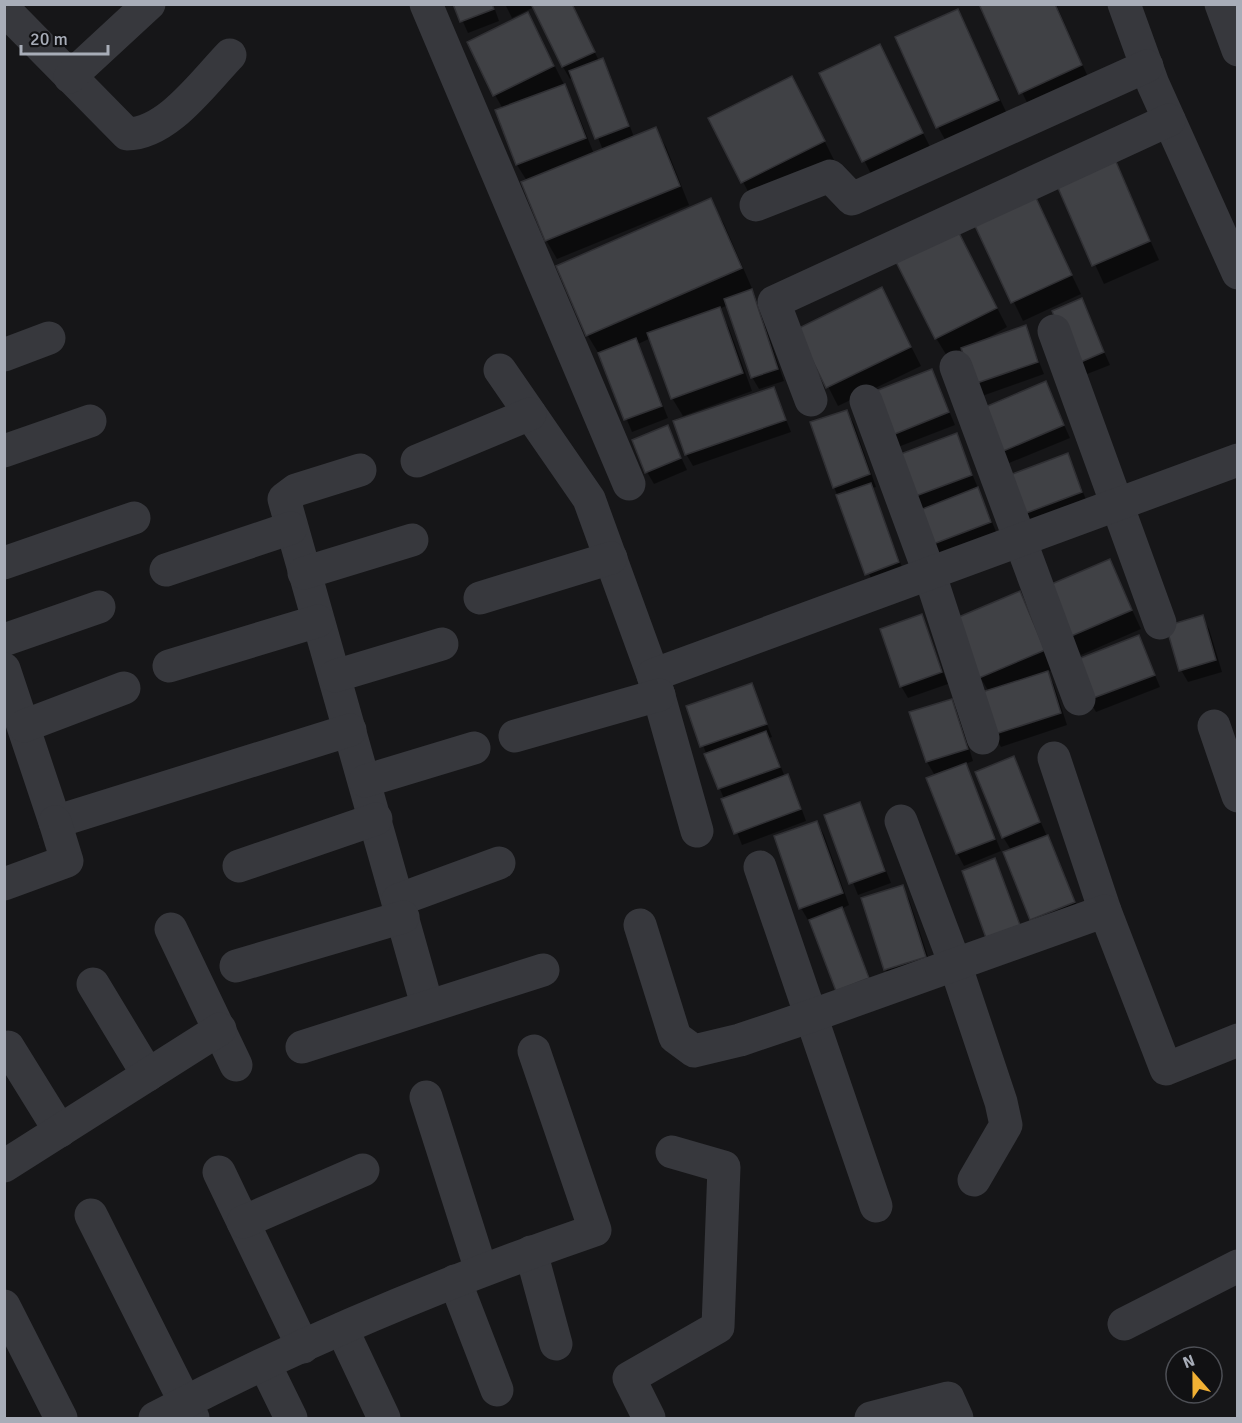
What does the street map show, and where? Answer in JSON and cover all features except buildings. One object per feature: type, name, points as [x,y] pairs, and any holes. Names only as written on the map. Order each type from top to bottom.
[{"type":"street","points":[[70,77],[149,4]]},
{"type":"street","points":[[426,4],[629,484]]},
{"type":"street","points":[[1124,4],[1169,120],[1238,273]]},
{"type":"street","points":[[1221,4],[1238,50]]},
{"type":"street","points":[[4,9],[127,134],[143,134],[166,121],[230,55]]},
{"type":"street","points":[[756,206],[830,176],[852,199],[1147,66]]},
{"type":"street","points":[[811,400],[774,303],[1169,120]]},
{"type":"street","points":[[1054,331],[1160,623]]},
{"type":"street","points":[[4,356],[49,338]]},
{"type":"street","points":[[956,367],[1079,699]]},
{"type":"street","points":[[500,370],[589,499],[656,685],[697,831]]},
{"type":"street","points":[[866,401],[929,572],[983,738]]},
{"type":"street","points":[[417,461],[530,414]]},
{"type":"street","points":[[4,451],[90,421]]},
{"type":"street","points":[[515,736],[656,685],[929,572],[1238,460]]},
{"type":"street","points":[[360,470],[296,490],[284,499],[428,1005]]},
{"type":"street","points":[[4,563],[134,518]]},
{"type":"street","points":[[166,570],[291,528]]},
{"type":"street","points":[[304,573],[412,540]]},
{"type":"street","points":[[480,598],[611,558]]},
{"type":"street","points":[[4,640],[99,607]]},
{"type":"street","points":[[169,666],[318,621]]},
{"type":"street","points":[[335,676],[442,644]]},
{"type":"street","points":[[4,669],[19,741],[55,822],[68,861],[4,884]]},
{"type":"street","points":[[19,741],[124,688]]},
{"type":"street","points":[[1214,726],[1238,796]]},
{"type":"street","points":[[55,822],[350,730]]},
{"type":"street","points":[[365,781],[474,748]]},
{"type":"street","points":[[1054,758],[1105,910],[1166,1069],[1238,1040]]},
{"type":"street","points":[[239,866],[376,819]]},
{"type":"street","points":[[901,821],[955,964],[1001,1102],[1006,1125],[974,1179]]},
{"type":"street","points":[[236,966],[400,908],[499,862]]},
{"type":"street","points":[[760,867],[876,1206]]},
{"type":"street","points":[[640,925],[675,1037],[694,1051],[740,1040],[811,1016],[1105,910]]},
{"type":"street","points":[[171,929],[236,1065]]},
{"type":"street","points":[[302,1047],[543,970]]},
{"type":"street","points":[[93,984],[148,1075]]},
{"type":"street","points":[[4,1166],[220,1029]]},
{"type":"street","points":[[8,1047],[60,1131]]},
{"type":"street","points":[[155,1419],[189,1411],[265,1365],[342,1329],[468,1275],[595,1230],[534,1051]]},
{"type":"street","points":[[426,1096],[497,1390]]},
{"type":"street","points":[[649,1419],[629,1378],[718,1328],[724,1167],[672,1152]]},
{"type":"street","points":[[243,1222],[363,1170]]},
{"type":"street","points":[[219,1172],[303,1347]]},
{"type":"street","points":[[91,1215],[189,1411]]},
{"type":"street","points":[[531,1252],[556,1344]]},
{"type":"street","points":[[1124,1324],[1238,1266]]},
{"type":"street","points":[[4,1306],[61,1419]]},
{"type":"street","points":[[342,1329],[384,1419]]},
{"type":"street","points":[[265,1365],[291,1419]]},
{"type":"street","points":[[871,1419],[948,1398],[957,1419]]}]
